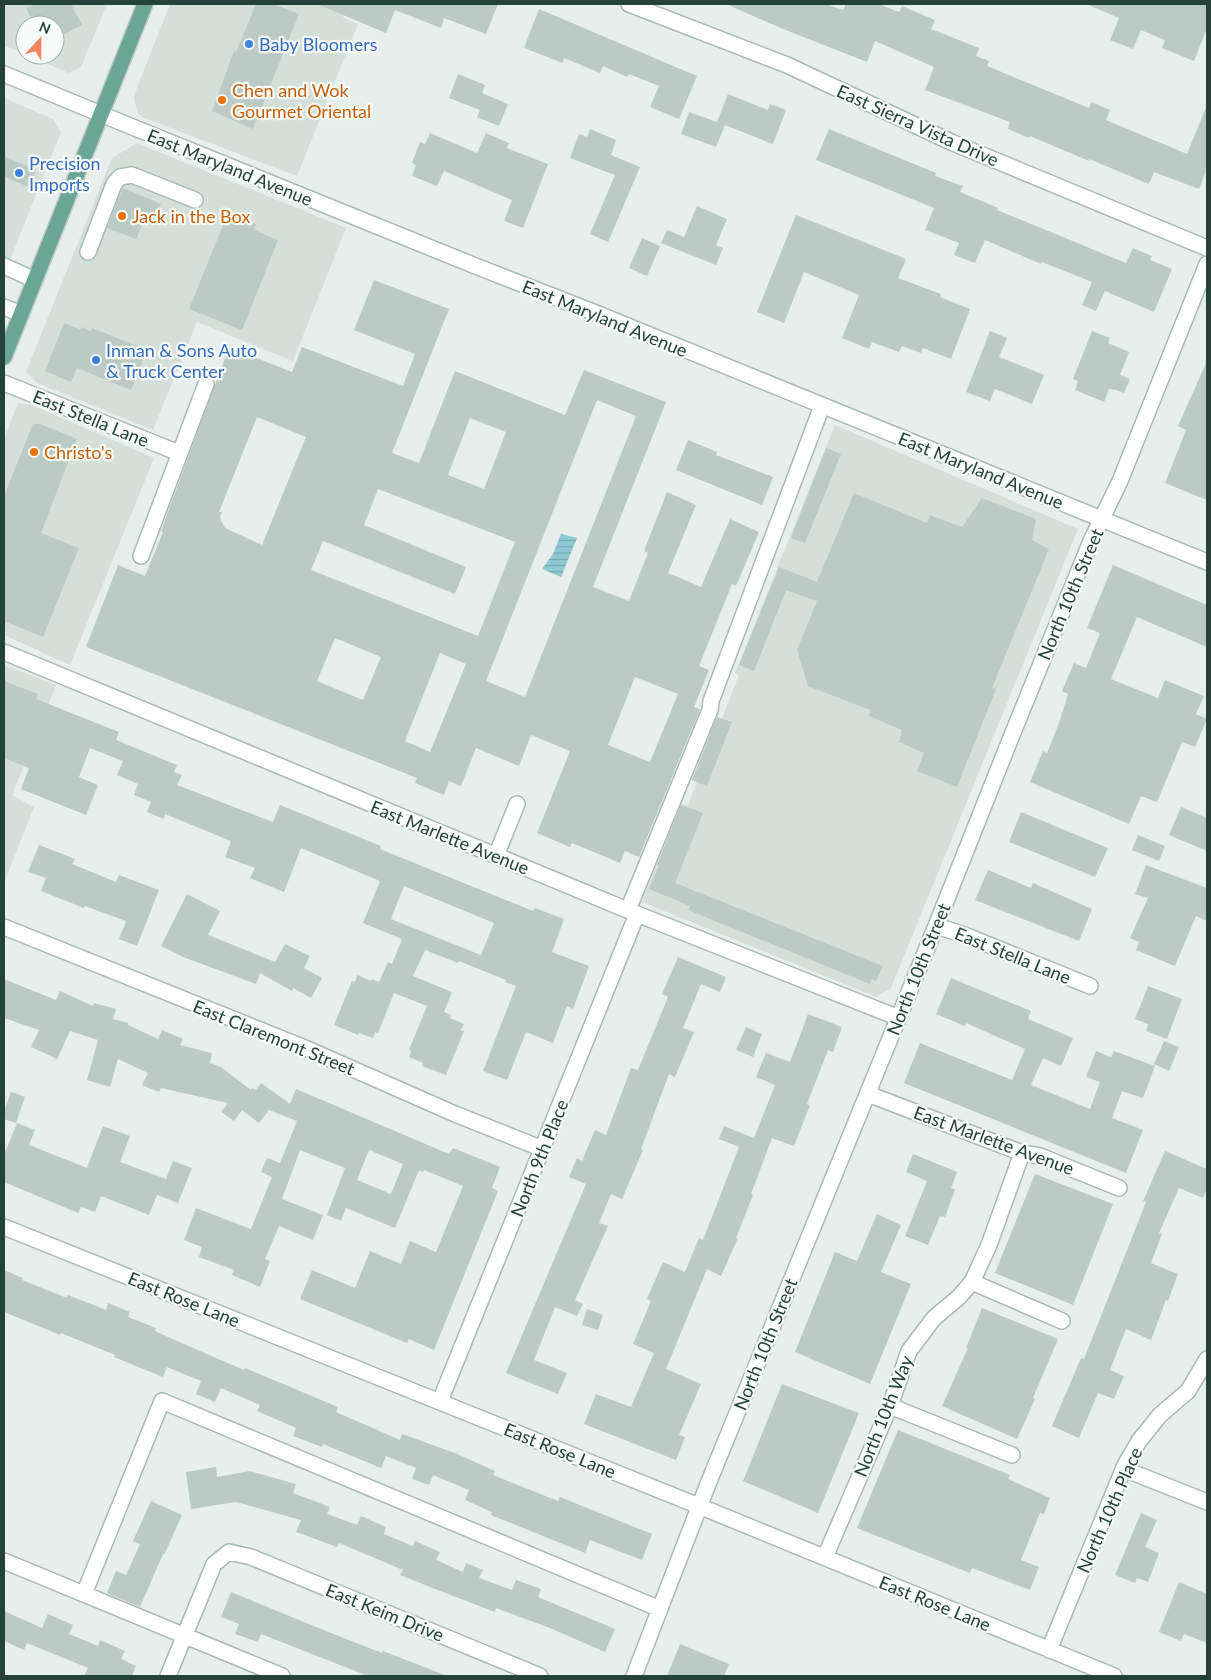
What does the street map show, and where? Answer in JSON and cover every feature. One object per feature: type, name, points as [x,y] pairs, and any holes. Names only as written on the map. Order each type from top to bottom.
[{"type":"main road","points":[[4,357],[145,4]]},
{"type":"street","name":"East Sierra Vista Drive","points":[[629,4],[787,65],[951,142],[1207,248]]},
{"type":"street","name":"East Maryland Avenue","points":[[4,74],[1207,562]]},
{"type":"street","points":[[88,252],[114,184],[120,178],[132,175],[195,200]]},
{"type":"street","name":"North 10th Street","points":[[634,1676],[699,1506],[868,1094],[1024,704],[1091,541],[1120,481],[1207,264]]},
{"type":"street","points":[[4,266],[34,280]]},
{"type":"street","points":[[4,307],[21,314]]},
{"type":"street","name":"East Stella Lane","points":[[4,383],[179,453]]},
{"type":"street","points":[[141,556],[206,384]]},
{"type":"street","name":"North 9th Place","points":[[440,1401],[542,1149],[710,710],[711,701],[822,406]]},
{"type":"street","name":"East Marlette Avenue","points":[[4,652],[632,912],[898,1018]]},
{"type":"street","points":[[496,856],[517,804]]},
{"type":"street","name":"East Stella Lane","points":[[936,926],[962,934],[1090,986]]},
{"type":"street","name":"East Claremont Street","points":[[4,927],[305,1048],[455,1114],[542,1149]]},
{"type":"street","name":"East Marlette Avenue","points":[[868,1094],[1022,1153],[1040,1156],[1119,1188]]},
{"type":"street","name":"North 10th Way","points":[[826,1557],[890,1406],[909,1351],[934,1318],[959,1297],[972,1282],[989,1245],[1022,1153]]},
{"type":"street","name":"East Rose Lane","points":[[4,1229],[440,1401],[1114,1676]]},
{"type":"street","points":[[972,1282],[1062,1321]]},
{"type":"street","name":"North 10th Place","points":[[1049,1650],[1124,1470],[1140,1441],[1160,1415],[1188,1391],[1207,1359]]},
{"type":"street","points":[[84,1594],[162,1401],[660,1609]]},
{"type":"street","points":[[890,1406],[1012,1455]]},
{"type":"street","points":[[1124,1470],[1207,1502]]},
{"type":"street","name":"East Keim Drive","points":[[185,1636],[214,1564],[229,1552],[251,1557],[540,1676]]},
{"type":"street","points":[[4,1562],[282,1676]]},
{"type":"street","points":[[168,1676],[185,1636]]},
{"type":"shaded area","points":[[4,4],[107,4],[81,67],[69,73],[50,65],[65,65],[65,15],[15,15],[15,50],[4,45]]},
{"type":"shaded area","points":[[170,4],[349,4],[343,18],[358,24],[297,176],[138,114],[134,98]]},
{"type":"shaded area","points":[[4,98],[53,119],[61,132],[4,275]]},
{"type":"shaded area","points":[[137,143],[346,228],[293,361],[197,322],[153,430],[37,383],[26,372],[112,158]]},
{"type":"shaded area","points":[[18,403],[32,405],[154,458],[70,665],[4,635],[4,439]]},
{"type":"shaded area","points":[[835,425],[1078,529],[891,988],[876,997],[642,902],[681,804],[688,805],[739,675],[735,673]]},
{"type":"shaded area","points":[[4,665],[56,685],[12,795],[34,807],[4,883]]},
{"type":"water","points":[[561,534],[577,538],[561,577],[542,569],[553,554]]},
{"type":"building","points":[[35,4],[71,4],[82,25],[65,34],[65,15],[30,15],[26,8]]},
{"type":"building","points":[[256,4],[273,4],[299,14],[253,129],[212,111],[234,51],[236,52]]},
{"type":"building","points":[[317,4],[498,4],[486,34],[444,18],[441,28],[395,10],[386,33]]},
{"type":"building","points":[[726,4],[826,4],[843,10],[846,4],[879,4],[899,12],[902,6],[935,20],[931,29],[979,48],[976,56],[989,61],[987,66],[1089,108],[1091,102],[1110,110],[1106,120],[1187,154],[1207,105],[1207,168],[1199,189],[1154,172],[1149,184],[1030,136],[1029,138],[1008,129],[1010,122],[925,90],[934,67],[875,41],[867,62]]},
{"type":"building","points":[[1086,4],[1207,4],[1207,28],[1194,61],[1162,48],[1165,40],[1141,30],[1133,49],[1110,40],[1119,18]]},
{"type":"building","points":[[539,9],[697,76],[679,119],[650,107],[659,86],[629,74],[627,77],[603,66],[600,73],[564,58],[563,63],[524,48]]},
{"type":"building","points":[[458,74],[485,85],[482,93],[508,104],[499,126],[477,117],[480,110],[449,98]]},
{"type":"building","points":[[728,94],[768,110],[770,104],[786,110],[773,144],[725,125],[716,147],[681,134],[689,112],[717,122]]},
{"type":"building","points":[[590,129],[616,140],[611,155],[640,167],[608,242],[590,234],[615,175],[570,158],[579,134],[587,137]]},
{"type":"building","points":[[829,129],[936,173],[935,176],[963,186],[960,192],[998,208],[997,210],[1126,263],[1133,248],[1152,256],[1150,260],[1172,269],[1154,312],[1105,291],[1096,311],[1082,305],[1092,282],[1042,262],[1041,264],[985,240],[975,263],[954,255],[959,243],[925,230],[934,208],[816,160]]},
{"type":"building","points":[[430,133],[477,153],[486,133],[509,143],[507,148],[548,164],[523,228],[504,221],[512,200],[444,171],[437,186],[412,176],[416,165],[412,163],[420,142],[425,144]]},
{"type":"building","name":"Precision Imports","points":[[4,156],[36,170],[29,187],[4,177]]},
{"type":"building","name":"Jack in the Box","points":[[123,188],[161,204],[154,220],[146,216],[136,239],[107,228]]},
{"type":"building","points":[[697,206],[727,219],[716,245],[723,248],[716,265],[661,243],[667,230],[684,237]]},
{"type":"building","points":[[228,213],[256,224],[254,230],[278,240],[242,330],[189,309]]},
{"type":"building","points":[[796,215],[906,259],[898,278],[941,294],[940,297],[970,309],[951,359],[923,348],[921,353],[902,346],[899,352],[872,342],[869,349],[842,338],[859,295],[804,272],[784,323],[757,312]]},
{"type":"building","points":[[642,238],[660,246],[647,276],[629,268]]},
{"type":"building","points":[[374,280],[449,309],[392,453],[419,463],[455,371],[565,415],[584,370],[666,402],[593,587],[629,601],[648,553],[644,551],[667,492],[696,505],[668,573],[701,587],[730,519],[759,532],[736,586],[732,584],[699,666],[709,670],[694,707],[700,709],[639,857],[625,851],[620,863],[572,843],[570,847],[537,833],[570,751],[531,735],[519,766],[476,748],[461,786],[449,781],[444,795],[415,783],[417,778],[86,647],[118,565],[145,576],[163,532],[161,531],[229,347],[292,372],[302,347],[403,386],[415,354],[354,330]],"holes":[[[597,400],[636,416],[525,697],[486,681]],[[257,417],[306,437],[262,545],[225,528],[220,518],[222,512],[219,512]],[[470,418],[506,432],[484,489],[448,475]],[[378,489],[515,542],[478,636],[311,570],[323,541],[455,594],[466,567],[364,525]],[[335,638],[381,657],[363,700],[317,681]],[[440,653],[466,664],[430,752],[405,741]],[[635,677],[678,694],[650,762],[608,745]]]},
{"type":"building","name":"Inman & Sons Auto & Truck Center","points":[[64,323],[81,330],[82,327],[90,331],[92,328],[147,350],[131,390],[77,368],[71,382],[45,371]]},
{"type":"building","points":[[990,331],[1007,338],[999,357],[1044,375],[1032,404],[995,389],[990,401],[966,392]]},
{"type":"building","points":[[1092,331],[1110,338],[1108,343],[1129,352],[1120,375],[1130,379],[1124,393],[1109,389],[1104,402],[1075,390],[1078,381],[1073,379]]},
{"type":"building","points":[[1207,361],[1207,500],[1165,483],[1186,430],[1178,426]]},
{"type":"building","points":[[33,424],[40,424],[77,439],[41,533],[79,548],[43,637],[4,621],[4,496]]},
{"type":"building","points":[[688,440],[717,452],[716,455],[773,477],[762,505],[676,470]]},
{"type":"building","points":[[826,448],[841,454],[805,543],[791,538]]},
{"type":"building","points":[[854,493],[927,523],[930,515],[962,527],[982,498],[1036,519],[1032,540],[1049,549],[992,688],[996,689],[957,787],[917,771],[924,753],[899,742],[902,730],[869,716],[870,710],[808,686],[797,650],[817,601],[786,590],[754,671],[739,665],[779,567],[817,582]]},
{"type":"building","points":[[1113,565],[1207,605],[1207,647],[1137,617],[1111,679],[1158,698],[1165,680],[1204,696],[1196,714],[1207,719],[1195,747],[1182,742],[1157,802],[1141,796],[1129,824],[1030,782],[1043,751],[1047,753],[1059,723],[1068,694],[1062,691],[1074,663],[1086,668],[1100,633],[1087,628]]},
{"type":"building","points":[[4,681],[38,694],[36,699],[119,732],[116,740],[177,765],[174,772],[182,775],[177,785],[273,822],[280,805],[381,846],[380,849],[533,911],[535,908],[564,919],[552,952],[589,966],[573,1009],[567,1006],[553,1043],[526,1032],[507,1080],[483,1071],[516,986],[459,961],[458,963],[425,950],[413,976],[452,992],[444,1012],[451,1015],[450,1018],[464,1024],[461,1030],[464,1031],[446,1075],[422,1066],[423,1063],[409,1057],[411,1051],[409,1050],[427,1006],[394,993],[378,1033],[375,1032],[373,1038],[359,1033],[358,1035],[334,1025],[352,981],[355,982],[357,975],[379,982],[388,962],[392,964],[402,939],[363,923],[380,881],[301,848],[284,892],[250,878],[255,868],[225,857],[231,841],[165,814],[164,819],[147,812],[151,802],[134,795],[138,784],[117,775],[123,761],[90,748],[79,777],[98,785],[86,815],[21,789],[29,768],[4,758]],"holes":[[[404,886],[494,923],[481,955],[391,919]]]},
{"type":"building","points":[[717,717],[732,722],[707,786],[692,780]]},
{"type":"building","points":[[681,805],[703,813],[675,883],[883,966],[876,981],[872,979],[870,984],[688,910],[690,906],[649,889]]},
{"type":"building","points":[[1181,807],[1207,818],[1207,851],[1169,835]]},
{"type":"building","points":[[1021,812],[1108,848],[1095,877],[1009,842]]},
{"type":"building","points":[[1138,835],[1165,846],[1159,861],[1132,850]]},
{"type":"building","points":[[39,845],[75,859],[72,864],[116,882],[119,875],[159,890],[137,946],[119,939],[126,921],[85,906],[84,908],[41,891],[46,878],[28,872]]},
{"type":"building","points":[[1146,865],[1207,888],[1207,921],[1196,916],[1175,966],[1136,950],[1139,942],[1130,938],[1148,898],[1135,894]]},
{"type":"building","points":[[988,870],[1031,888],[1033,883],[1092,909],[1079,941],[975,900]]},
{"type":"building","points":[[187,894],[220,911],[208,935],[275,962],[285,944],[310,956],[304,968],[322,978],[311,998],[293,988],[292,991],[260,973],[256,984],[183,957],[161,946]]},
{"type":"building","points":[[678,957],[726,977],[720,992],[701,984],[683,1028],[694,1032],[675,1077],[669,1074],[641,1149],[643,1150],[622,1199],[611,1194],[599,1223],[608,1226],[575,1300],[583,1304],[577,1316],[555,1307],[534,1360],[567,1373],[558,1394],[506,1373],[586,1184],[569,1177],[577,1158],[582,1161],[595,1130],[606,1135],[631,1068],[638,1070],[668,997],[662,994]]},
{"type":"building","points":[[951,978],[1031,1011],[1028,1019],[1073,1038],[1061,1066],[1043,1058],[1031,1085],[1090,1109],[1100,1082],[1086,1077],[1096,1051],[1111,1057],[1114,1051],[1155,1066],[1143,1098],[1122,1091],[1112,1118],[1143,1130],[1126,1173],[904,1083],[920,1043],[1012,1080],[1025,1049],[966,1023],[965,1026],[936,1014]]},
{"type":"building","points":[[4,979],[56,1000],[60,991],[93,1006],[94,1003],[116,1009],[113,1019],[128,1023],[128,1025],[158,1039],[162,1030],[183,1039],[180,1045],[212,1053],[210,1063],[221,1067],[251,1090],[252,1088],[256,1090],[261,1083],[290,1104],[296,1089],[449,1154],[453,1148],[500,1167],[492,1188],[498,1191],[434,1350],[409,1339],[407,1343],[300,1299],[312,1270],[355,1288],[370,1251],[401,1264],[410,1241],[436,1252],[463,1186],[424,1170],[423,1172],[419,1170],[395,1228],[346,1208],[341,1221],[327,1215],[345,1168],[300,1150],[282,1199],[323,1215],[313,1240],[279,1226],[265,1259],[270,1261],[260,1287],[232,1275],[234,1270],[199,1257],[202,1247],[184,1240],[196,1208],[251,1229],[272,1177],[261,1172],[267,1158],[280,1163],[297,1121],[269,1110],[259,1123],[242,1110],[234,1121],[221,1112],[228,1103],[161,1088],[159,1092],[142,1085],[148,1073],[118,1059],[110,1087],[87,1080],[98,1040],[70,1031],[57,1059],[31,1047],[39,1030],[4,1018]],"holes":[[[369,1150],[403,1164],[391,1194],[357,1180]]]},
{"type":"building","points":[[1148,986],[1182,999],[1167,1039],[1146,1031],[1148,1024],[1135,1019]]},
{"type":"building","points":[[808,1014],[842,1027],[833,1052],[828,1050],[807,1104],[810,1105],[794,1146],[772,1138],[736,1238],[738,1238],[721,1276],[707,1269],[666,1369],[701,1384],[679,1435],[685,1437],[676,1460],[584,1424],[596,1394],[631,1407],[654,1353],[633,1344],[651,1301],[647,1299],[663,1262],[685,1272],[699,1238],[703,1240],[739,1147],[719,1139],[724,1126],[754,1138],[775,1085],[756,1077],[766,1053],[790,1062]]},
{"type":"building","points":[[746,1027],[762,1034],[753,1057],[736,1050]]},
{"type":"building","points":[[1164,1041],[1179,1047],[1169,1071],[1154,1064]]},
{"type":"building","points":[[11,1092],[25,1097],[16,1123],[4,1119],[4,1111]]},
{"type":"building","points":[[17,1123],[35,1130],[29,1145],[87,1168],[103,1126],[130,1136],[120,1162],[166,1179],[173,1161],[192,1168],[178,1203],[157,1195],[149,1215],[101,1196],[95,1212],[81,1207],[78,1213],[4,1182],[4,1155]]},
{"type":"building","points":[[1165,1151],[1207,1169],[1207,1188],[1203,1198],[1179,1188],[1159,1233],[1162,1234],[1151,1263],[1178,1274],[1168,1301],[1166,1300],[1151,1340],[1126,1329],[1110,1370],[1124,1376],[1114,1399],[1098,1393],[1079,1438],[1052,1426],[1081,1358],[1084,1359],[1146,1202],[1143,1201]]},
{"type":"building","points":[[913,1154],[957,1172],[951,1188],[955,1190],[945,1217],[940,1216],[928,1245],[905,1236],[927,1181],[906,1172]]},
{"type":"building","points":[[1035,1174],[1113,1204],[1073,1305],[995,1273]]},
{"type":"building","points":[[877,1214],[901,1225],[881,1272],[911,1284],[870,1384],[795,1352],[835,1252],[857,1261]]},
{"type":"building","points":[[4,1270],[23,1278],[22,1280],[67,1298],[68,1295],[106,1310],[108,1303],[130,1312],[128,1317],[156,1328],[155,1331],[244,1370],[245,1368],[338,1407],[336,1412],[400,1440],[402,1434],[455,1453],[495,1471],[493,1475],[558,1501],[560,1497],[652,1534],[642,1560],[590,1540],[585,1553],[491,1515],[492,1512],[465,1500],[469,1490],[433,1475],[429,1485],[412,1479],[416,1468],[386,1456],[381,1468],[323,1444],[322,1447],[293,1436],[296,1428],[257,1411],[260,1405],[221,1388],[215,1402],[196,1394],[201,1381],[167,1367],[163,1377],[114,1357],[115,1355],[4,1312]]},
{"type":"building","points":[[982,1308],[1058,1339],[1017,1439],[942,1406],[968,1348],[966,1348]]},
{"type":"building","points":[[587,1309],[603,1315],[598,1330],[582,1325]]},
{"type":"building","points":[[782,1384],[859,1413],[818,1513],[743,1481]]},
{"type":"building","points":[[898,1430],[1010,1475],[1008,1479],[1050,1498],[1044,1514],[1040,1513],[1021,1560],[1039,1567],[1030,1590],[972,1568],[970,1573],[857,1528]]},
{"type":"building","points":[[216,1467],[217,1477],[250,1471],[296,1484],[293,1493],[330,1507],[327,1514],[357,1525],[361,1516],[386,1527],[384,1534],[413,1546],[415,1541],[440,1552],[436,1560],[463,1572],[466,1563],[483,1570],[479,1578],[512,1590],[516,1580],[541,1589],[538,1597],[615,1629],[605,1652],[550,1628],[496,1608],[495,1612],[400,1575],[403,1570],[339,1543],[337,1547],[296,1532],[301,1520],[236,1502],[191,1509],[186,1472]]},
{"type":"building","points":[[151,1501],[182,1515],[140,1607],[107,1593],[116,1571],[126,1575],[140,1544],[133,1541]]},
{"type":"building","points":[[1141,1513],[1157,1520],[1145,1547],[1159,1553],[1148,1582],[1137,1578],[1135,1583],[1115,1575]]},
{"type":"building","points":[[1179,1582],[1207,1594],[1207,1643],[1184,1634],[1181,1641],[1159,1632]]},
{"type":"building","points":[[231,1592],[331,1633],[382,1653],[383,1651],[445,1676],[368,1676],[261,1634],[258,1642],[235,1634],[239,1624],[221,1617]]},
{"type":"building","points":[[4,1611],[42,1628],[48,1614],[73,1625],[69,1634],[98,1646],[100,1640],[125,1651],[121,1659],[136,1666],[132,1676],[84,1676],[88,1668],[27,1643],[24,1650],[4,1641]]},
{"type":"building","points":[[680,1644],[729,1664],[724,1676],[667,1676]]},
{"type":"place","name":"Baby Bloomers","points":[[249,44]]},
{"type":"place","name":"Chen and Wok Gourmet Oriental","points":[[222,100]]},
{"type":"place","name":"Precision Imports","points":[[19,173]]},
{"type":"place","name":"Jack in the Box","points":[[122,216]]},
{"type":"place","name":"Inman & Sons Auto & Truck Center","points":[[96,360]]},
{"type":"place","name":"Christo's","points":[[34,452]]}]
